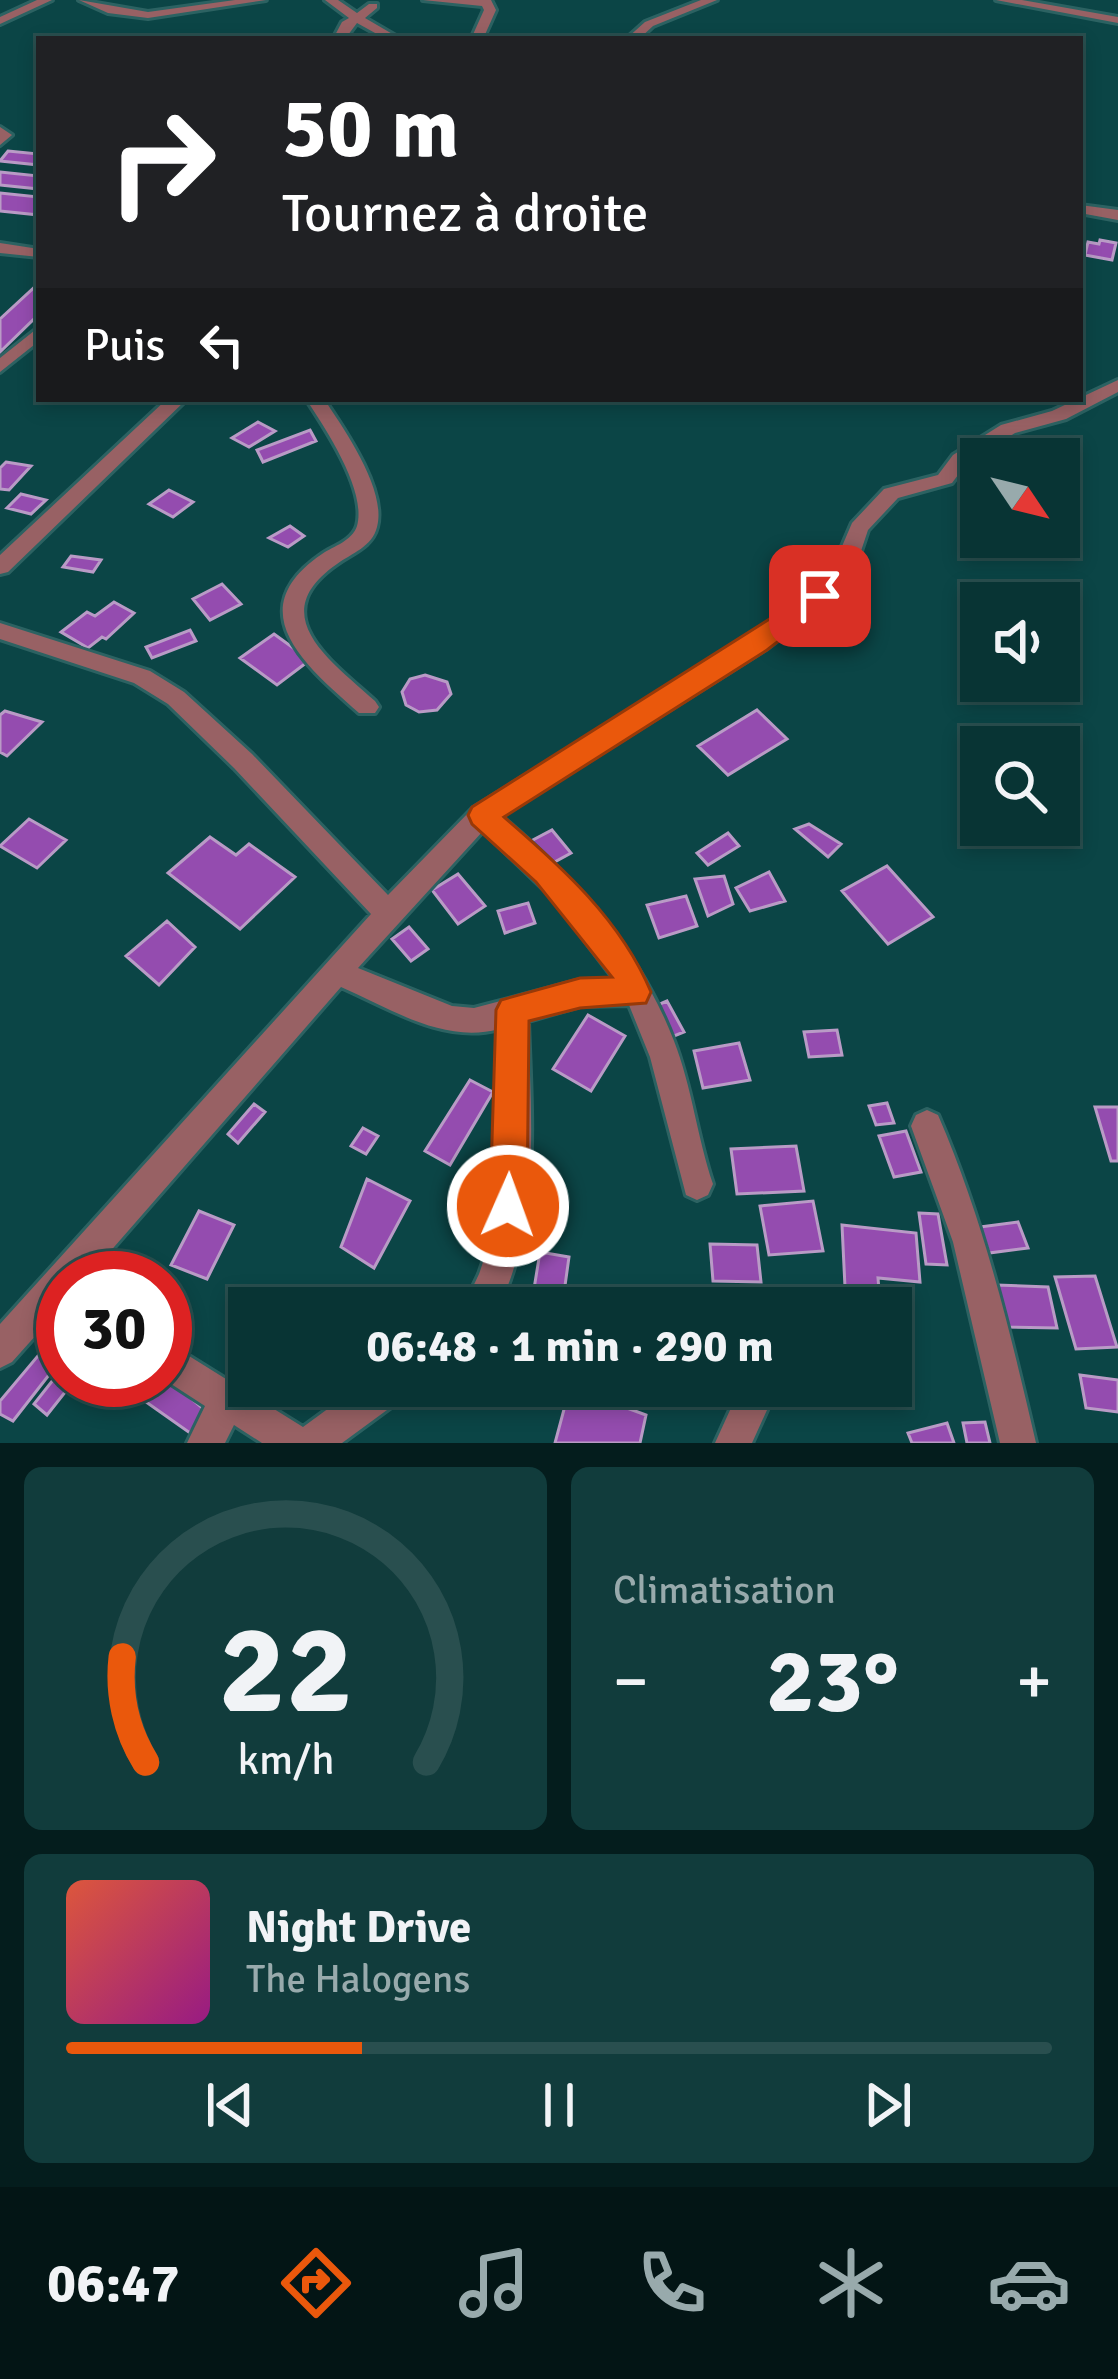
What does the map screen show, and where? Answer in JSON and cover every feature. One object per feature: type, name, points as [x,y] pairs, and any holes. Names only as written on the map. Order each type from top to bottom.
[{"type":"street","points":[[0,21],[46,0]]},
{"type":"street","points":[[85,0],[112,11],[148,15],[260,0]]},
{"type":"street","points":[[331,0],[390,36]]},
{"type":"street","points":[[428,0],[486,2],[490,10],[478,36]]},
{"type":"street","points":[[635,36],[646,26],[711,0]]},
{"type":"street","points":[[1002,0],[1118,20]]},
{"type":"street","points":[[657,3],[672,15]]},
{"type":"street","points":[[340,36],[346,24],[373,6]]},
{"type":"street","points":[[0,131],[5,135],[0,141]]},
{"type":"street","points":[[1083,209],[1118,215]]},
{"type":"street","points":[[0,248],[36,253]]},
{"type":"street","points":[[0,367],[36,335]]},
{"type":"street","points":[[90,1251],[388,914],[482,815],[758,643],[820,596],[847,560],[859,528],[891,493],[946,479],[960,459],[1008,429],[1059,415],[1118,386]]},
{"type":"street","points":[[0,566],[175,402]]},
{"type":"street","points":[[317,402],[368,504],[367,528],[356,544],[303,578],[291,594],[290,612],[297,634],[323,667],[367,707]]},
{"type":"street","points":[[0,631],[142,677],[176,698],[243,760],[388,914]]},
{"type":"street","points":[[482,815],[546,872],[624,967],[659,1038],[698,1184]]},
{"type":"street","points":[[337,971],[451,1021],[474,1022],[580,993],[634,992]]},
{"type":"street","points":[[493,1287],[503,1251],[515,1074],[513,1010]]},
{"type":"street","points":[[927,1126],[969,1238],[1018,1443]]},
{"type":"street","points":[[0,1350],[36,1311]]},
{"type":"street","points":[[192,1378],[295,1443]]},
{"type":"street","points":[[205,1443],[226,1402]]},
{"type":"street","points":[[312,1443],[361,1407]]},
{"type":"building","points":[[8,151],[36,154],[36,165],[0,161]]},
{"type":"building","points":[[0,172],[36,176],[36,189],[0,185]]},
{"type":"building","points":[[0,193],[36,197],[36,215],[0,211]]},
{"type":"building","points":[[1100,240],[1116,243],[1112,260],[1085,255],[1088,242],[1099,244]]},
{"type":"building","points":[[36,286],[36,317],[0,352],[0,319]]},
{"type":"building","points":[[258,422],[275,431],[249,447],[232,438]]},
{"type":"building","points":[[310,430],[316,441],[263,462],[257,450]]},
{"type":"building","points":[[6,462],[31,466],[9,490],[0,489],[0,468]]},
{"type":"building","points":[[169,490],[193,502],[173,517],[149,504]]},
{"type":"building","points":[[21,494],[46,500],[31,514],[7,508]]},
{"type":"building","points":[[290,526],[304,536],[288,547],[269,538]]},
{"type":"building","points":[[71,556],[101,560],[93,572],[63,567]]},
{"type":"building","points":[[222,584],[241,604],[210,620],[193,599]]},
{"type":"building","points":[[114,602],[134,613],[106,639],[88,648],[61,632],[87,612],[95,616]]},
{"type":"building","points":[[190,630],[196,641],[152,658],[146,647]]},
{"type":"building","points":[[274,634],[310,660],[277,685],[240,658]]},
{"type":"building","points":[[425,675],[447,682],[451,694],[437,710],[419,712],[406,705],[402,692],[410,679]]},
{"type":"building","points":[[757,710],[787,739],[728,775],[698,746]]},
{"type":"building","points":[[5,711],[42,722],[7,756],[0,752],[0,715]]},
{"type":"building","points":[[29,819],[66,840],[37,868],[0,846]]},
{"type":"building","points":[[809,824],[841,844],[828,857],[795,829]]},
{"type":"building","points":[[552,830],[571,853],[549,865],[531,841]]},
{"type":"building","points":[[728,833],[739,846],[708,865],[697,853]]},
{"type":"building","points":[[210,837],[236,855],[249,844],[295,877],[240,929],[168,873]]},
{"type":"building","points":[[887,866],[933,917],[888,944],[842,891]]},
{"type":"building","points":[[769,872],[785,901],[750,911],[736,888]]},
{"type":"building","points":[[458,874],[485,906],[458,924],[432,890]]},
{"type":"building","points":[[724,876],[733,904],[708,916],[695,879]]},
{"type":"building","points":[[686,896],[697,926],[659,938],[647,905]]},
{"type":"building","points":[[528,903],[535,923],[505,933],[498,911]]},
{"type":"building","points":[[167,921],[195,947],[159,985],[126,956]]},
{"type":"building","points":[[409,927],[428,949],[411,961],[392,939]]},
{"type":"building","points":[[667,1001],[684,1032],[664,1040],[648,1009]]},
{"type":"building","points":[[588,1015],[625,1036],[591,1091],[553,1069]]},
{"type":"building","points":[[837,1030],[842,1055],[809,1057],[804,1032]]},
{"type":"building","points":[[739,1043],[750,1080],[703,1088],[694,1051]]},
{"type":"building","points":[[470,1080],[493,1092],[450,1165],[425,1151]]},
{"type":"building","points":[[887,1103],[894,1123],[876,1125],[869,1106]]},
{"type":"building","points":[[254,1104],[265,1112],[238,1143],[228,1134]]},
{"type":"building","points":[[1095,1107],[1118,1107],[1118,1161],[1111,1161]]},
{"type":"building","points":[[363,1128],[378,1136],[366,1154],[351,1146]]},
{"type":"building","points":[[906,1131],[921,1172],[894,1177],[879,1136]]},
{"type":"building","points":[[796,1146],[804,1191],[737,1194],[731,1149]]},
{"type":"building","points":[[367,1179],[410,1201],[374,1268],[341,1247]]},
{"type":"building","points":[[813,1201],[823,1251],[769,1255],[760,1206]]},
{"type":"building","points":[[199,1211],[234,1225],[207,1279],[192,1273],[192,1251],[178,1251]]},
{"type":"building","points":[[919,1213],[938,1214],[947,1265],[926,1264]]},
{"type":"building","points":[[1018,1222],[1028,1248],[989,1253],[980,1227]]},
{"type":"building","points":[[842,1225],[916,1233],[920,1282],[878,1278],[879,1287],[845,1287]]},
{"type":"building","points":[[710,1244],[757,1245],[761,1282],[713,1281]]},
{"type":"building","points":[[540,1252],[569,1257],[565,1287],[534,1287]]},
{"type":"building","points":[[1095,1276],[1117,1347],[1076,1349],[1055,1277]]},
{"type":"building","points":[[996,1285],[1048,1287],[1057,1328],[1004,1327]]},
{"type":"building","points":[[36,1358],[36,1392],[13,1421],[0,1414],[0,1401]]},
{"type":"building","points":[[1080,1375],[1118,1380],[1118,1412],[1086,1408]]},
{"type":"building","points":[[192,1399],[206,1411],[190,1433],[153,1407],[192,1407]]},
{"type":"building","points":[[565,1407],[624,1407],[646,1415],[640,1443],[555,1443]]},
{"type":"building","points":[[985,1422],[990,1443],[967,1443],[963,1423]]},
{"type":"building","points":[[947,1423],[954,1443],[912,1443],[908,1433]]},
{"type":"route","points":[[508,1206],[515,1074],[513,1010],[580,993],[634,992],[624,967],[599,932],[546,872],[482,815],[758,643],[820,596]]}]
